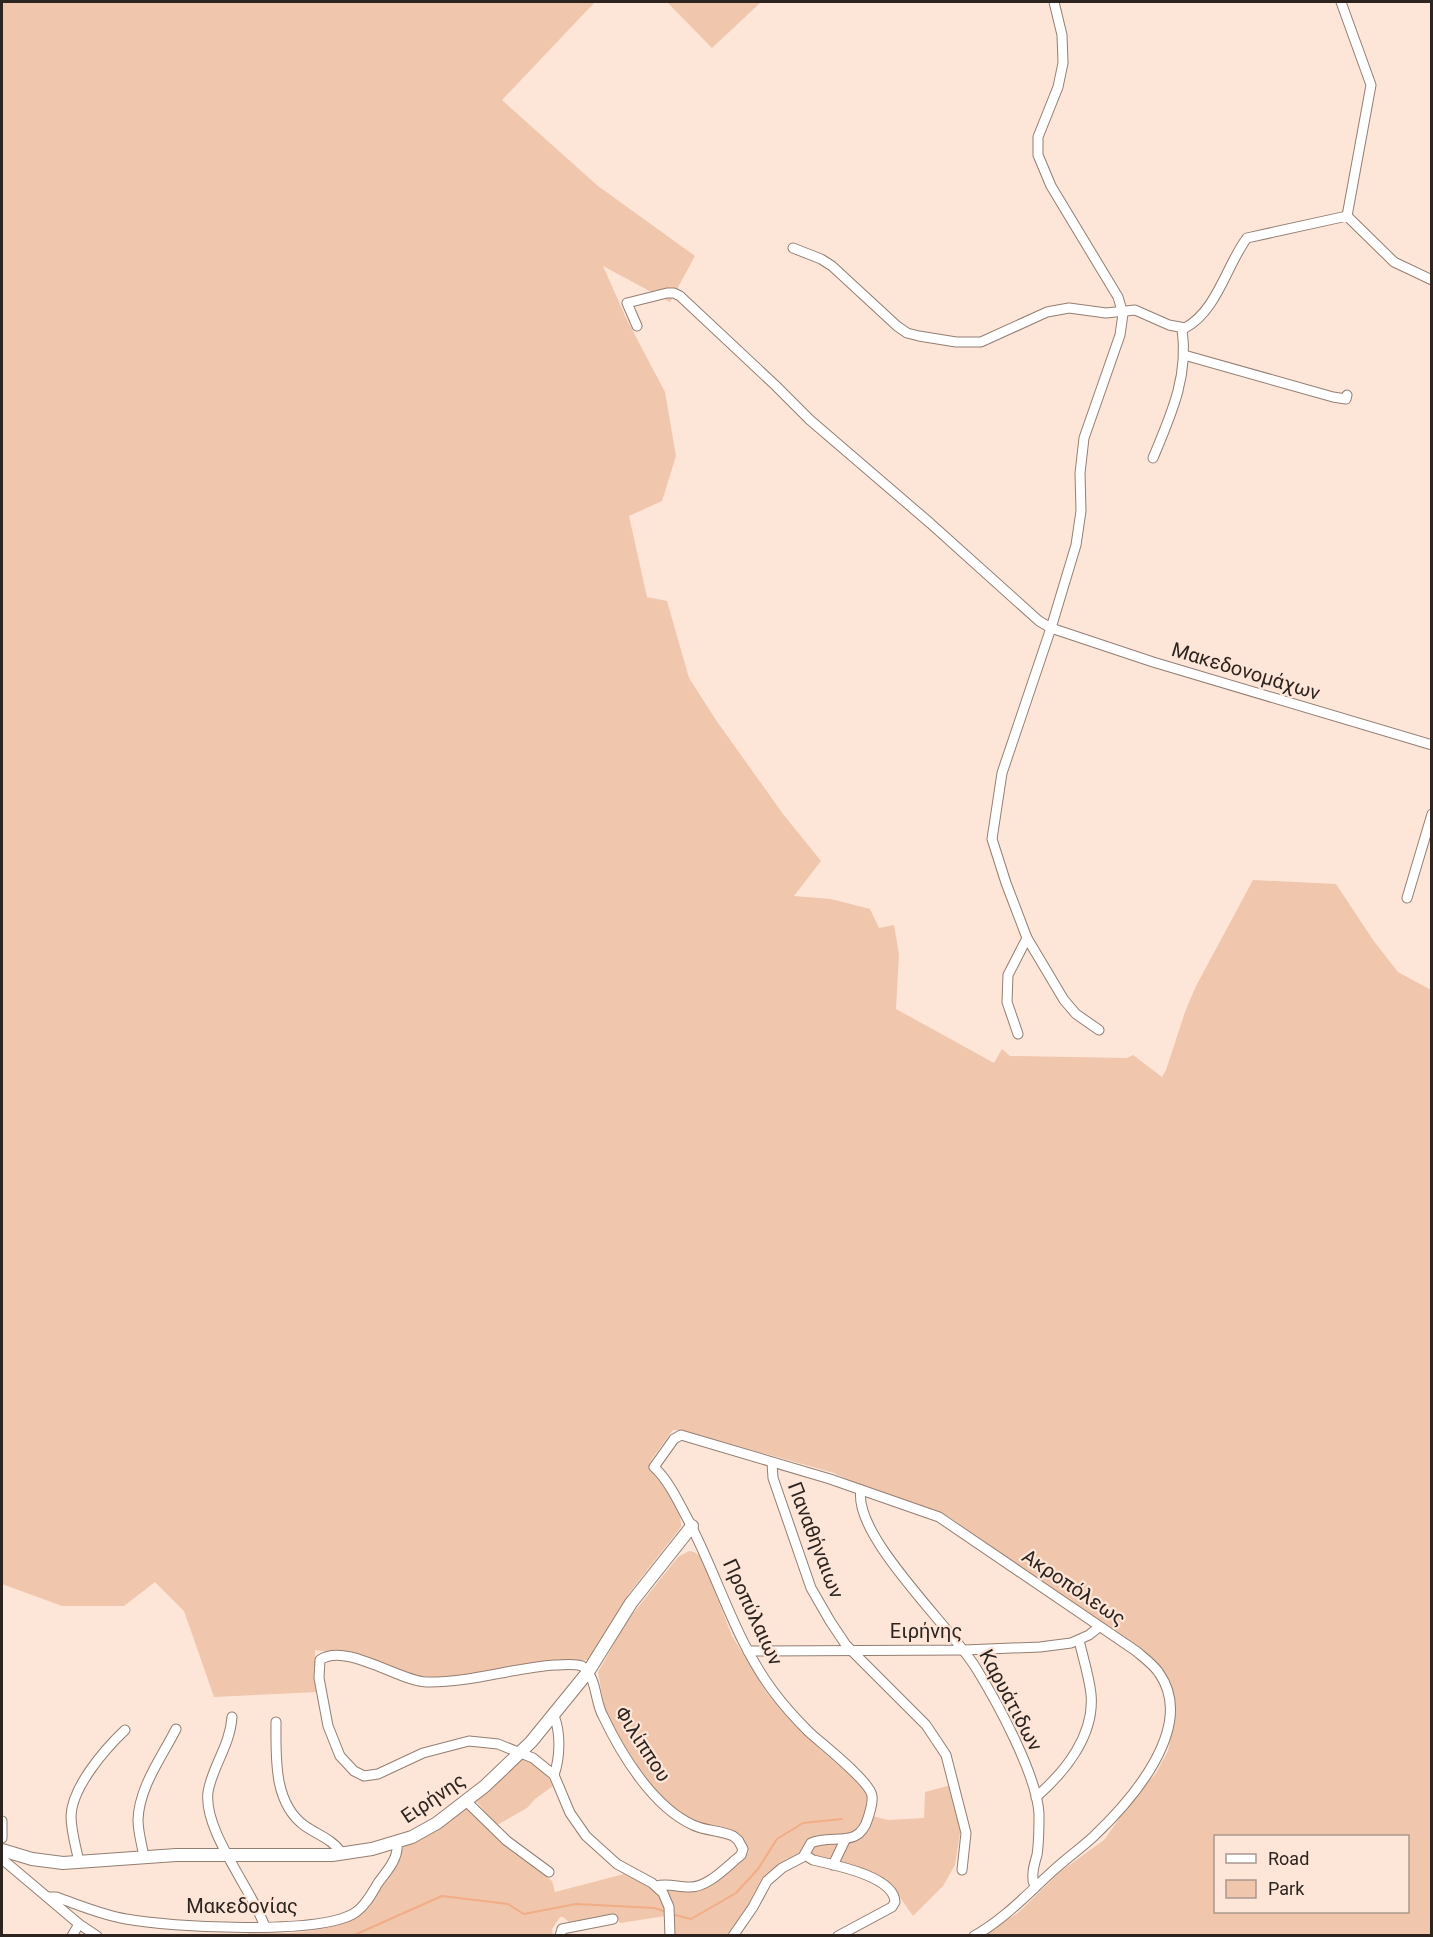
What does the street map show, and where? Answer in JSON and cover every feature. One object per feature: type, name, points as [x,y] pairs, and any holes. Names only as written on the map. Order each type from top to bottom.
[{"type":"street","points":[[1054,2],[1062,35],[1063,63],[1058,87],[1038,137],[1038,154],[1052,186],[1112,287],[1123,310],[1123,324],[1084,438],[1080,473],[1081,511],[1076,545],[1051,628],[1002,773],[992,838],[1006,883],[1028,938],[1070,1007],[1099,1030]]},
{"type":"street","points":[[1341,2],[1371,86],[1347,216]]},
{"type":"street","points":[[793,248],[832,266],[907,333],[956,342],[981,342],[1054,310],[1070,308],[1106,313],[1135,310],[1169,325],[1182,328],[1194,322],[1217,293],[1247,238],[1347,216]]},
{"type":"street","points":[[1347,216],[1394,262],[1431,280]]},
{"type":"street","name":"Μακεδονομάχων","points":[[637,326],[627,303],[667,293],[680,296],[810,420],[1039,621],[1051,628],[1153,662],[1431,746]]},
{"type":"street","points":[[1153,458],[1183,372],[1182,328]]},
{"type":"street","points":[[1184,355],[1333,397],[1346,399],[1347,395]]},
{"type":"street","points":[[1407,898],[1431,814]]},
{"type":"street","points":[[1018,1034],[1007,1002],[1008,975],[1028,938]]},
{"type":"street","name":"Ακροπόλεως","points":[[654,1467],[674,1439],[681,1436],[831,1479],[948,1522],[1136,1651],[1160,1675],[1170,1699],[1167,1730],[1155,1764],[1120,1808],[1091,1839],[1005,1914],[974,1935]]},
{"type":"street","name":"Παναθήναιων","points":[[772,1463],[772,1475],[811,1588],[839,1636],[926,1725],[946,1755],[966,1833],[962,1870]]},
{"type":"street","name":"Προπύλαιων","points":[[654,1467],[669,1485],[692,1526],[748,1651],[780,1701],[870,1790],[872,1797],[865,1828],[853,1838],[845,1840]]},
{"type":"street","name":"Καρυάτιδων","points":[[861,1490],[861,1511],[874,1534],[906,1581],[964,1650],[995,1702],[1029,1774],[1036,1797],[1039,1836],[1033,1878],[1036,1886]]},
{"type":"street","name":"Ειρήνης","points":[[2,1850],[47,1861],[79,1862],[144,1857],[342,1854],[397,1843],[432,1826],[466,1801],[521,1752],[554,1716],[588,1672],[625,1611],[692,1526]]},
{"type":"street","name":"Ειρήνης","points":[[748,1651],[964,1650],[1051,1646],[1078,1640],[1099,1627]]},
{"type":"street","points":[[1036,1797],[1052,1782],[1072,1756],[1084,1734],[1088,1720],[1091,1695],[1078,1640]]},
{"type":"street","points":[[588,1672],[577,1664],[524,1668],[465,1680],[424,1682],[410,1679],[364,1660],[338,1656],[322,1658],[318,1666],[328,1726],[342,1758],[358,1774],[364,1776],[378,1774],[423,1753],[469,1741],[493,1742],[521,1752],[538,1761],[554,1775],[570,1813],[586,1836],[617,1864],[656,1886],[663,1893],[668,1903],[670,1935]]},
{"type":"street","name":"Φιλίππου","points":[[588,1672],[594,1684],[600,1711],[606,1722],[632,1764],[659,1801],[692,1825],[733,1836],[743,1849],[738,1857],[699,1886],[665,1884],[656,1886]]},
{"type":"street","points":[[554,1716],[558,1734],[557,1763],[554,1775]]},
{"type":"street","points":[[232,1717],[230,1734],[208,1793],[212,1823],[265,1927]]},
{"type":"street","points":[[276,1722],[277,1769],[286,1802],[300,1822],[329,1840],[342,1854]]},
{"type":"street","points":[[144,1857],[138,1824],[140,1807],[145,1788],[176,1729]]},
{"type":"street","points":[[79,1862],[71,1819],[75,1800],[103,1754],[125,1730]]},
{"type":"street","points":[[466,1801],[507,1841],[549,1872]]},
{"type":"street","points":[[2,1821],[2,1838]]},
{"type":"street","points":[[733,1935],[769,1879],[780,1869],[805,1855],[808,1846],[813,1842],[828,1839],[845,1840],[832,1865]]},
{"type":"street","name":"Μακεδονίας","points":[[48,1897],[56,1897],[114,1916],[138,1921],[265,1927],[326,1923],[356,1912],[392,1863],[397,1843]]},
{"type":"street","points":[[805,1855],[813,1860],[880,1881],[892,1890],[895,1898],[890,1908],[838,1935]]},
{"type":"street","points":[[2,1859],[79,1924],[97,1935]]},
{"type":"street","points":[[560,1935],[562,1929],[613,1919]]},
{"type":"street","points":[[72,1935],[79,1924]]},
{"type":"green space","points":[[2,2],[595,2],[502,100],[598,186],[695,256],[670,302],[603,266],[626,318],[665,392],[676,456],[662,501],[629,516],[647,597],[667,601],[689,678],[783,814],[821,861],[794,896],[831,899],[870,909],[879,928],[894,925],[899,954],[896,1009],[994,1063],[1002,1049],[1010,1056],[1127,1058],[1133,1055],[1162,1077],[1196,986],[1253,880],[1336,884],[1373,940],[1398,972],[1431,990],[1431,1935],[984,1935],[1019,1912],[1061,1871],[1104,1840],[1131,1802],[1156,1773],[1168,1751],[1174,1722],[1174,1697],[1164,1674],[1148,1656],[1123,1636],[948,1516],[862,1486],[834,1473],[684,1431],[673,1430],[649,1466],[674,1502],[681,1527],[630,1592],[590,1660],[546,1662],[463,1676],[434,1677],[415,1675],[367,1657],[315,1650],[318,1692],[214,1697],[184,1611],[155,1582],[124,1606],[62,1606],[2,1584]]},
{"type":"green space","points":[[667,2],[761,2],[712,48]]},
{"type":"green space","points":[[689,1551],[701,1557],[732,1636],[766,1692],[793,1723],[864,1787],[869,1796],[865,1814],[888,1820],[924,1818],[925,1792],[951,1785],[961,1827],[955,1865],[943,1886],[913,1916],[891,1885],[883,1879],[806,1854],[755,1894],[747,1909],[727,1935],[675,1935],[673,1905],[665,1889],[703,1890],[749,1852],[745,1844],[728,1830],[700,1824],[683,1815],[656,1791],[610,1723],[605,1711],[598,1672],[627,1621],[678,1557]]},
{"type":"green space","points":[[521,1759],[540,1768],[553,1786],[527,1808],[497,1825],[475,1800]]},
{"type":"green space","points":[[467,1806],[505,1845],[552,1881],[555,1892],[624,1874],[656,1890],[664,1901],[666,1916],[620,1923],[617,1917],[612,1915],[569,1922],[560,1917],[552,1929],[553,1935],[247,1936],[248,1933],[305,1932],[334,1926],[359,1915],[397,1861],[404,1845]]},
{"type":"waterway","points":[[671,1914],[691,1919],[736,1893],[758,1869],[777,1839],[803,1823],[842,1819]]},
{"type":"waterway","points":[[352,1936],[442,1896],[508,1904],[524,1914],[576,1904],[655,1908],[666,1912]]}]
